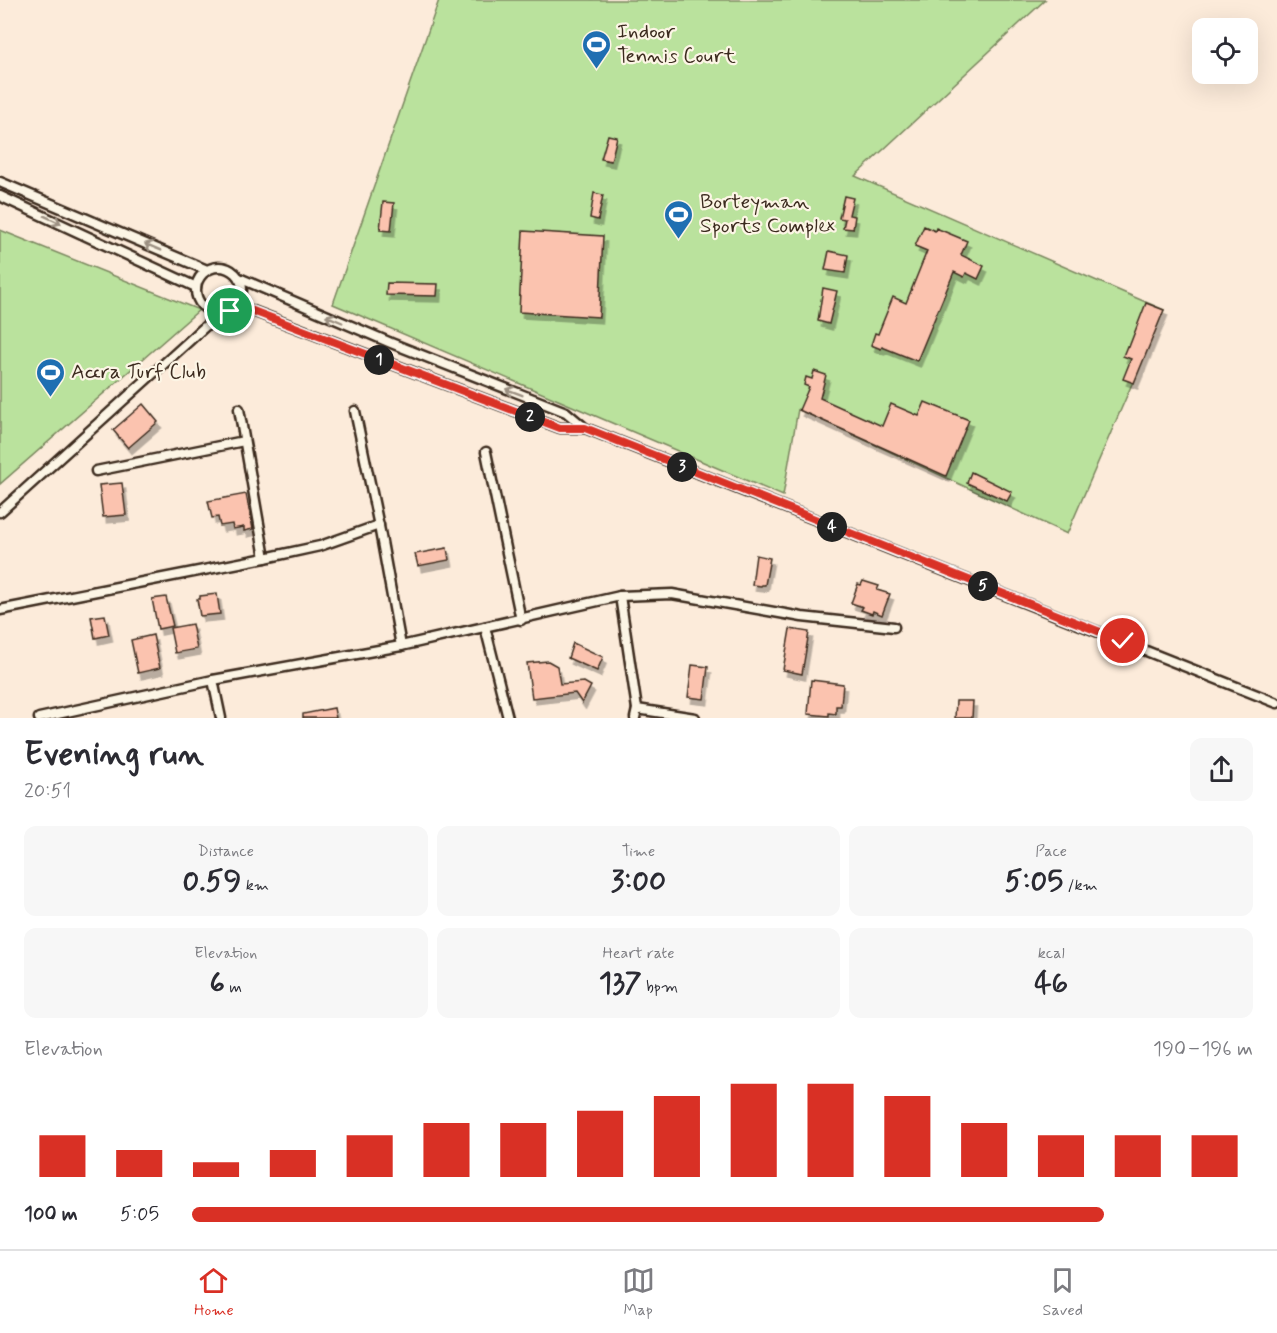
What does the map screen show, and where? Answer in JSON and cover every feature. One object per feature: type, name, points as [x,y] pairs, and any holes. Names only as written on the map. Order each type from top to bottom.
[{"type":"street","points":[[0,182],[207,270]]},
{"type":"street","points":[[0,196],[196,287]]},
{"type":"street","points":[[221,267],[235,272],[239,278],[243,292],[237,305],[230,311],[214,312],[198,300],[196,287],[201,275],[207,270],[221,267]]},
{"type":"street","points":[[239,278],[390,343],[566,412],[585,428],[1277,703]]},
{"type":"street","points":[[237,305],[560,428],[585,428]]},
{"type":"street","points":[[0,512],[220,313]]},
{"type":"street","points":[[239,410],[265,558]]},
{"type":"street","points":[[355,411],[401,646]]},
{"type":"street","points":[[96,471],[244,441]]},
{"type":"street","points":[[486,452],[521,620]]},
{"type":"street","points":[[0,610],[320,546],[379,525]]},
{"type":"street","points":[[39,718],[213,680],[401,646],[620,596],[672,594],[802,617],[894,627]]},
{"type":"street","points":[[620,596],[636,713],[694,718]]},
{"type":"street","points":[[485,627],[508,718]]},
{"type":"street","points":[[213,680],[222,718]]},
{"type":"green space","name":"Borteyman Sports Complex","points":[[439,0],[1045,0],[855,176],[1164,310],[1067,534],[798,409],[783,496],[333,304]]},
{"type":"green space","name":"Accra Turf Club","points":[[0,230],[199,310],[0,484]]},
{"type":"building","points":[[608,135],[617,137],[611,161],[601,159]]},
{"type":"building","points":[[594,193],[603,195],[598,220],[590,218]]},
{"type":"building","points":[[844,196],[853,198],[849,215],[855,216],[853,229],[843,228],[845,219],[839,218]]},
{"type":"building","points":[[383,202],[394,203],[391,231],[380,230]]},
{"type":"building","points":[[924,226],[935,231],[936,228],[967,241],[961,255],[984,266],[978,279],[966,273],[964,277],[954,272],[917,361],[871,345],[893,297],[906,303],[927,251],[915,246]]},
{"type":"building","points":[[523,231],[603,236],[599,317],[519,312]]},
{"type":"building","points":[[829,251],[848,255],[845,273],[825,270]]},
{"type":"building","points":[[387,283],[438,284],[437,296],[386,295]]},
{"type":"building","points":[[823,288],[837,291],[829,324],[818,321]]},
{"type":"building","points":[[1146,303],[1164,310],[1134,383],[1123,379],[1131,359],[1123,356],[1127,346],[1129,347]]},
{"type":"building","points":[[814,371],[826,375],[820,398],[882,426],[891,404],[919,416],[925,402],[969,420],[946,476],[799,410],[809,387],[804,385],[806,377],[812,379]]},
{"type":"building","points":[[143,404],[158,422],[128,448],[113,430]]},
{"type":"building","points":[[971,472],[1012,492],[1007,501],[967,483]]},
{"type":"building","points":[[122,483],[126,515],[103,517],[99,485]]},
{"type":"building","points":[[246,494],[253,529],[244,531],[244,527],[233,529],[232,524],[220,526],[218,517],[212,518],[208,501]]},
{"type":"building","points":[[447,548],[449,560],[418,566],[415,554]]},
{"type":"building","points":[[756,555],[770,558],[765,585],[761,586],[752,585]]},
{"type":"building","points":[[863,581],[879,586],[877,590],[890,594],[882,615],[873,611],[872,614],[861,610],[863,607],[851,603],[858,584],[861,585]]},
{"type":"building","points":[[217,594],[220,614],[200,616],[197,599],[200,599],[200,596]]},
{"type":"building","points":[[166,597],[173,626],[158,629],[152,599]]},
{"type":"building","points":[[105,615],[109,635],[95,638],[91,617]]},
{"type":"building","points":[[192,624],[197,649],[175,653],[170,628]]},
{"type":"building","points":[[790,629],[809,632],[802,674],[783,670]]},
{"type":"building","points":[[153,635],[160,668],[138,673],[131,640]]},
{"type":"building","points":[[573,643],[603,657],[597,671],[568,658]]},
{"type":"building","points":[[548,661],[557,666],[560,684],[584,682],[591,686],[582,703],[575,693],[532,698],[527,663]]},
{"type":"building","points":[[692,665],[708,667],[704,699],[688,697]]},
{"type":"building","points":[[811,680],[843,684],[841,706],[836,706],[836,714],[829,713],[829,716],[808,714]]},
{"type":"building","points":[[956,701],[973,701],[972,718],[955,718]]},
{"type":"building","points":[[334,708],[336,718],[303,718],[303,714]]},
{"type":"place","name":"Indoor Tennis Court","points":[[596,70]]},
{"type":"place","name":"Borteyman Sports Complex","points":[[679,240]]},
{"type":"place","name":"Accra Turf Club","points":[[50,398]]},
{"type":"route","points":[[230,311],[237,305],[560,428],[585,428],[1123,641]]}]
